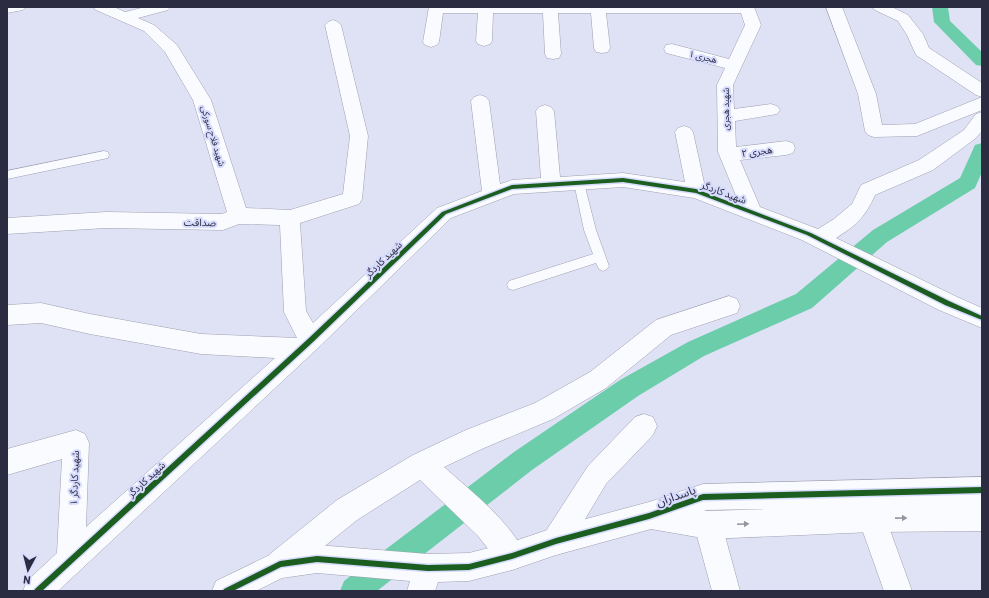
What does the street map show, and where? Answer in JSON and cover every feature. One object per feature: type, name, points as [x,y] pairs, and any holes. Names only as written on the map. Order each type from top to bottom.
[{"type":"street","points":[[7,8],[18,7]]},
{"type":"street","points":[[117,11],[163,7]]},
{"type":"street","points":[[834,7],[867,94],[874,131],[917,130],[982,103]]},
{"type":"street","points":[[880,7],[903,18],[915,34],[922,51],[982,91]]},
{"type":"street","points":[[431,42],[436,8],[746,8]]},
{"type":"street","points":[[484,41],[486,8]]},
{"type":"street","points":[[550,8],[553,54]]},
{"type":"street","name":"شهید هجری","points":[[746,8],[753,24],[725,85],[728,155],[752,212]]},
{"type":"street","points":[[598,9],[602,48]]},
{"type":"street","name":"شهید فلاح سورکی","points":[[117,11],[149,28],[171,49],[202,100],[238,216]]},
{"type":"street","points":[[7,315],[41,313],[90,324],[201,344],[305,345],[295,312],[290,218],[352,198],[359,136],[333,25]]},
{"type":"street","name":"هجری ۱","points":[[672,49],[734,65]]},
{"type":"street","points":[[480,101],[492,195]]},
{"type":"street","points":[[726,116],[771,110]]},
{"type":"street","points":[[545,111],[551,185]]},
{"type":"street","points":[[825,242],[859,209],[868,190],[926,165],[970,134],[982,118]]},
{"type":"street","points":[[684,132],[696,191]]},
{"type":"street","name":"هجری ۲","points":[[728,155],[786,148]]},
{"type":"street","name":"شهید کاردگر","points":[[38,591],[305,345],[444,213],[512,187],[623,180],[696,191],[825,242],[982,318]]},
{"type":"street","name":"صداقت","points":[[7,226],[106,220],[223,222],[238,216],[290,218]]},
{"type":"street","points":[[226,591],[280,564],[347,510],[422,464],[475,439],[544,411],[598,380],[664,327],[729,306]]},
{"type":"street","points":[[556,541],[597,475],[644,426]]},
{"type":"street","name":"شهید کاردگر ۱","points":[[7,462],[76,443],[71,560]]},
{"type":"street","points":[[422,464],[488,526],[512,556]]},
{"type":"street","name":"پاسداران","points":[[280,564],[317,559],[419,575],[469,567],[512,556],[556,541],[649,516],[704,497],[982,490]]},
{"type":"street","name":"پاسداران","points":[[649,516],[708,525],[872,518],[982,517]]},
{"type":"street","points":[[872,518],[898,591]]},
{"type":"street","points":[[708,525],[726,591]]},
{"type":"lane","points":[[7,176],[104,156]]},
{"type":"lane","points":[[513,285],[601,261],[590,230],[579,183]]},
{"type":"waterway","points":[[940,7],[942,22],[982,61]]},
{"type":"waterway","points":[[354,591],[523,461],[629,388],[696,349],[804,301],[880,236],[968,183],[982,150]]},
{"type":"cycle path","points":[[37,591],[311,340],[444,213],[512,187],[623,180],[696,191],[809,234],[947,303],[982,318]]},
{"type":"cycle path","points":[[226,591],[280,564],[317,559],[428,568],[469,567],[512,556],[556,541],[649,516],[703,497],[982,490]]}]
